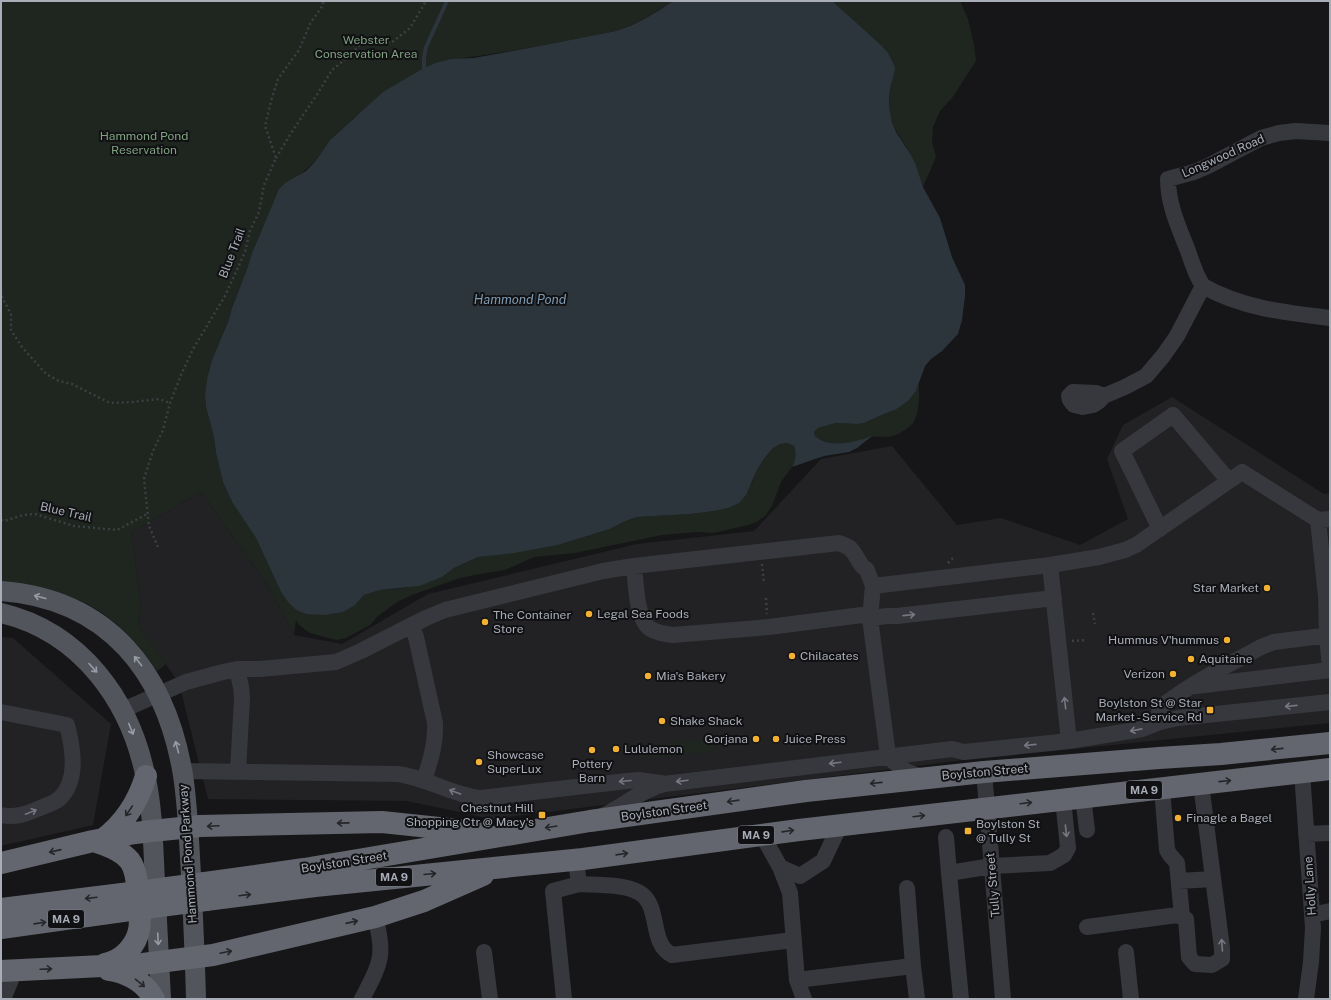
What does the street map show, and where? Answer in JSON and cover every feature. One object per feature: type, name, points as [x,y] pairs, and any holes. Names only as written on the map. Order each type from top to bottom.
[{"type":"highway","name":"Boylston Street","points":[[206,891],[304,869],[508,834],[590,821],[780,795],[984,772],[1221,754],[1330,743]]},
{"type":"highway","name":"Boylston Street","points":[[1,910],[130,901],[206,891],[315,886],[576,860],[840,825],[1330,769]]},
{"type":"highway","points":[[97,840],[110,834],[129,813],[139,795],[146,776]]},
{"type":"highway","points":[[1,863],[97,840],[152,830],[188,827],[382,822],[508,834]]},
{"type":"highway","points":[[94,967],[113,961],[125,955],[135,943],[138,936],[140,921],[137,882],[133,866],[116,850],[97,840]]},
{"type":"highway","points":[[5,971],[160,962],[220,954],[375,917],[424,901],[501,867]]},
{"type":"highway","name":"Boylston Street","points":[[1,928],[130,901]]},
{"type":"highway","points":[[94,967],[121,972],[130,976],[144,986],[154,999]]},
{"type":"main road","name":"Hammond Pond Parkway","points":[[1,592],[26,594],[52,601],[97,622],[115,636],[131,653],[146,671],[158,694],[172,731],[182,771],[188,827],[196,999]]},
{"type":"main road","points":[[1,613],[35,625],[76,651],[99,674],[123,710],[135,738],[146,776],[150,806],[161,999]]},
{"type":"street","name":"Longwood Road","points":[[1203,286],[1195,271],[1174,217],[1170,201],[1168,179],[1194,172],[1208,166],[1261,138],[1279,133],[1296,131],[1330,133]]},
{"type":"street","points":[[1104,396],[1146,376],[1177,336],[1203,286],[1230,298],[1262,308],[1330,318]]},
{"type":"street","points":[[1160,528],[1122,451],[1173,416],[1229,481]]},
{"type":"street","points":[[872,586],[1050,565],[1099,557],[1125,550],[1242,472],[1324,520],[1330,670],[1190,687]]},
{"type":"street","points":[[123,710],[199,678],[237,669],[260,669],[336,662],[435,614],[470,603],[603,571],[634,566],[839,543],[850,548],[854,553],[862,566],[867,570],[872,586],[870,618],[888,756],[901,769],[908,773],[929,778]]},
{"type":"street","points":[[1050,565],[1054,598],[1063,638],[1069,741]]},
{"type":"street","points":[[634,566],[639,602],[643,619],[648,627],[655,632],[681,636],[769,627],[862,615],[870,618],[911,615],[1054,598]]},
{"type":"street","points":[[411,626],[416,637],[435,723],[436,737],[424,781]]},
{"type":"street","points":[[1160,722],[1158,718],[1160,708],[1190,687],[1268,644],[1328,635]]},
{"type":"street","points":[[237,669],[242,698],[238,772]]},
{"type":"street","points":[[590,821],[619,807],[644,791],[664,784],[952,749],[964,752],[1069,741],[1142,729],[1160,722],[1178,718],[1330,702]]},
{"type":"street","points":[[1,712],[67,726],[73,765],[67,788],[59,799],[23,815],[12,817],[1,815]]},
{"type":"street","points":[[182,771],[398,774],[424,781],[467,796],[481,798],[638,780],[664,784]]},
{"type":"street","name":"Tully Street","points":[[984,772],[1003,999]]},
{"type":"street","name":"Holly Lane","points":[[1302,772],[1313,941],[1306,999]]},
{"type":"street","points":[[735,775],[746,786],[755,791],[766,794],[780,795]]},
{"type":"street","points":[[1087,927],[1177,915],[1186,919],[1188,957],[1195,964],[1212,965],[1222,958],[1201,784]]},
{"type":"street","points":[[1162,788],[1167,850],[1170,856],[1177,863],[1182,917]]},
{"type":"street","points":[[1073,798],[1087,830]]},
{"type":"street","points":[[949,873],[992,866],[1050,863],[1064,855],[1068,848],[1073,798]]},
{"type":"street","points":[[780,867],[800,876],[823,861],[840,825]]},
{"type":"street","points":[[1306,834],[1330,833]]},
{"type":"street","points":[[762,835],[780,867],[790,893],[797,980],[804,999]]},
{"type":"street","points":[[946,837],[961,999]]},
{"type":"street","points":[[576,860],[579,884]]},
{"type":"street","points":[[1179,881],[1213,879]]},
{"type":"street","points":[[564,999],[553,892],[579,884],[621,887],[638,891],[651,904],[661,943],[667,952],[672,955],[793,940]]},
{"type":"street","points":[[907,888],[916,999]]},
{"type":"street","points":[[1312,916],[1330,910]]},
{"type":"street","points":[[362,999],[377,971],[382,951],[375,917]]},
{"type":"street","points":[[484,952],[490,999]]},
{"type":"street","points":[[1126,952],[1131,999]]},
{"type":"street","points":[[797,980],[913,966]]},
{"type":"street","points":[[3,999],[10,984],[5,971]]},
{"type":"path","points":[[276,158],[265,126],[271,101],[278,79],[299,50],[310,24],[323,5],[323,1]]},
{"type":"path","name":"Blue Trail","points":[[158,547],[149,526],[144,479],[153,451],[163,430],[170,403],[193,349],[225,296],[245,252],[250,231],[258,212],[264,185],[276,158],[332,70],[358,46],[376,42],[391,43],[410,28],[426,1]]},
{"type":"path","points":[[1,291],[2,297],[11,314],[11,330],[22,347],[46,374],[59,381],[72,384],[110,403],[159,399],[170,403]]},
{"type":"path","name":"Blue Trail","points":[[1,520],[4,521],[23,515],[35,514],[74,526],[117,530],[147,514]]},
{"type":"path","points":[[949,562],[954,557]]},
{"type":"path","points":[[761,559],[764,584]]},
{"type":"path","points":[[766,598],[768,620]]},
{"type":"path","points":[[1093,613],[1095,624]]},
{"type":"path","points":[[1063,638],[1088,640]]},
{"type":"shaded area","points":[[1172,397],[1324,494],[1330,493],[1330,723],[964,760],[492,819],[407,801],[208,799],[179,683],[138,625],[141,609],[131,532],[201,492],[267,584],[294,635],[342,644],[428,594],[637,544],[754,531],[821,459],[892,446],[957,525],[1001,518],[1080,545],[1128,519],[1107,459],[1123,425]]},
{"type":"shaded area","points":[[1,637],[13,638],[111,724],[93,825],[1,846]]},
{"type":"green space","name":"Hammond Pond Reservation","points":[[1,1],[673,1],[638,22],[616,31],[529,48],[438,62],[356,116],[330,140],[315,162],[298,176],[275,199],[252,253],[228,322],[212,360],[207,379],[205,395],[206,407],[223,482],[232,502],[256,538],[281,592],[296,610],[306,614],[355,605],[364,595],[380,590],[405,588],[442,577],[454,568],[478,557],[558,545],[610,529],[637,517],[691,514],[714,511],[752,483],[763,460],[772,449],[780,444],[787,443],[794,446],[796,459],[781,482],[772,506],[766,515],[749,525],[713,533],[697,532],[662,535],[575,553],[534,557],[505,570],[457,579],[397,602],[378,616],[370,625],[346,638],[336,640],[310,633],[299,625],[296,620],[294,635],[267,584],[201,492],[131,532],[141,609],[138,625],[166,664],[157,671],[128,635],[105,615],[92,607],[79,600],[64,595],[1,584]]},
{"type":"green space","points":[[831,1],[960,1],[968,19],[976,61],[952,98],[940,111],[933,127],[932,142],[936,157],[923,187],[913,159],[894,127],[890,115],[889,98],[894,68],[881,45]]},
{"type":"green space","points":[[919,384],[919,404],[917,414],[913,423],[901,433],[889,437],[873,437],[845,443],[827,442],[815,436],[814,432],[818,428],[836,423],[864,423],[895,410],[916,391]]},
{"type":"green space","points":[[714,738],[715,751],[652,758],[650,746]]},
{"type":"water","name":"Hammond Pond","points":[[673,1],[832,1],[888,53],[895,68],[889,97],[892,122],[896,132],[916,165],[923,187],[940,218],[952,257],[965,285],[962,320],[958,334],[925,366],[916,391],[908,401],[895,410],[864,423],[836,423],[818,428],[814,432],[815,436],[821,440],[835,443],[850,442],[872,436],[857,448],[849,452],[824,456],[792,467],[796,456],[794,446],[787,443],[780,444],[772,449],[763,460],[746,495],[739,503],[728,508],[691,514],[637,517],[610,529],[558,545],[514,553],[478,557],[454,568],[442,577],[419,586],[380,590],[364,595],[355,605],[343,612],[325,615],[306,614],[296,610],[281,592],[256,538],[232,502],[223,482],[206,407],[205,395],[212,360],[228,322],[252,253],[279,189],[285,183],[306,171],[315,162],[330,140],[383,92],[424,68],[438,62],[452,59],[474,58],[616,31],[646,18]]},
{"type":"waterway","points":[[424,68],[426,47],[447,1]]},
{"type":"place","name":"Star Market","points":[[1267,588]]},
{"type":"place","name":"Legal Sea Foods","points":[[589,614]]},
{"type":"place","name":"The Container Store","points":[[485,622]]},
{"type":"place","name":"Hummus V'hummus","points":[[1227,640]]},
{"type":"place","name":"Chilacates","points":[[792,656]]},
{"type":"place","name":"Aquitaine","points":[[1191,659]]},
{"type":"place","name":"Verizon","points":[[1173,674]]},
{"type":"place","name":"Mia's Bakery","points":[[648,676]]},
{"type":"place","name":"Boylston St @ Star Market - Service Rd","points":[[1210,710]]},
{"type":"place","name":"Shake Shack","points":[[662,721]]},
{"type":"place","name":"Gorjana","points":[[756,739]]},
{"type":"place","name":"Juice Press","points":[[776,739]]},
{"type":"place","name":"Lululemon","points":[[616,749]]},
{"type":"place","name":"Pottery Barn","points":[[592,750]]},
{"type":"place","name":"Showcase SuperLux","points":[[479,762]]},
{"type":"place","name":"Chestnut Hill Shopping Ctr @ Macy's","points":[[542,815]]},
{"type":"place","name":"Finagle a Bagel","points":[[1178,818]]},
{"type":"place","name":"Boylston St @ Tully St","points":[[968,831]]},
{"type":"park label","name":"Webster Conservation Area","points":[[366,47]]}]
